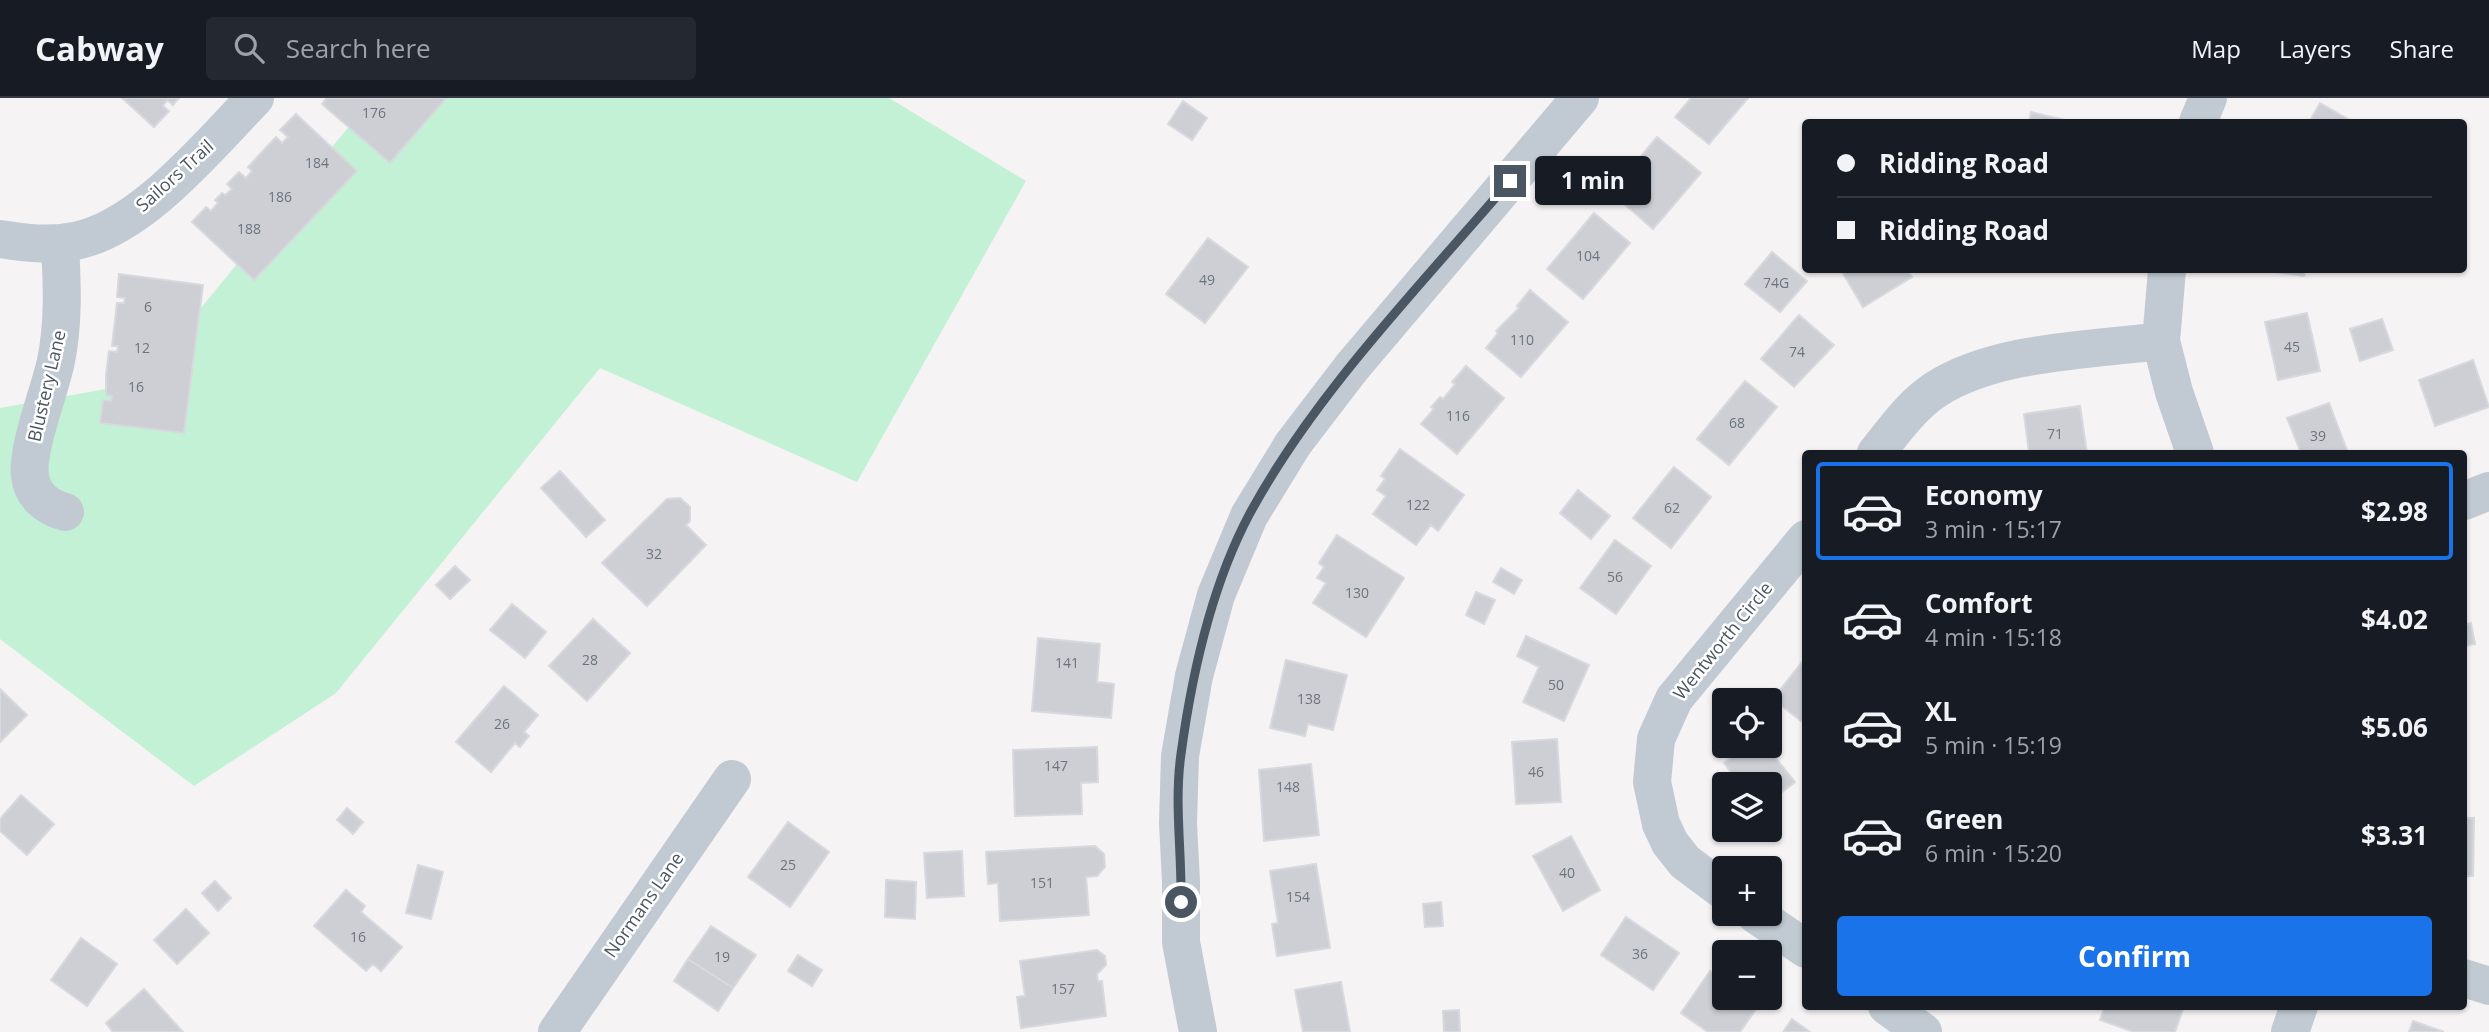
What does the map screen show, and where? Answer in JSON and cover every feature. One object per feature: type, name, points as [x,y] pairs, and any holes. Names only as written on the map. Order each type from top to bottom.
[{"type":"street","name":"Sailors Trail","points":[[0,239],[27,243],[60,243],[78,240],[122,222],[144,207],[188,167],[255,98]]},
{"type":"street","points":[[1198,1032],[1181,942],[1178,823],[1180,756],[1194,676],[1216,595],[1249,516],[1293,444],[1352,367],[1580,98]]},
{"type":"street","points":[[2199,119],[2208,98]]},
{"type":"street","name":"Blustery Lane","points":[[60,243],[62,309],[58,346],[29,468],[36,493],[49,505],[65,512]]},
{"type":"street","points":[[2167,273],[2161,341],[2174,392],[2195,450]]},
{"type":"street","points":[[1879,450],[1933,391],[1964,375],[2002,361],[2161,341]]},
{"type":"street","points":[[2467,501],[2489,491]]},
{"type":"street","name":"Wentworth Circle","points":[[1712,882],[1685,862],[1670,843],[1661,824],[1652,782],[1657,739],[1674,699],[1802,543]]},
{"type":"street","name":"Normans Lane","points":[[556,1032],[732,779]]},
{"type":"street","points":[[1772,926],[1802,946]]},
{"type":"street","points":[[2467,979],[2489,986]]},
{"type":"street","points":[[1893,1010],[1923,1032]]},
{"type":"street","points":[[2290,1032],[2297,1010]]},
{"type":"green space","points":[[372,98],[889,98],[1026,181],[857,482],[600,368],[336,693],[194,786],[0,639],[0,408],[140,383]]},
{"type":"building","points":[[122,98],[179,98],[173,105],[167,100],[163,106],[169,111],[154,127]]},
{"type":"building","points":[[327,98],[446,98],[390,163],[322,104]]},
{"type":"building","points":[[1691,98],[1748,98],[1709,144],[1675,117]]},
{"type":"building","points":[[1183,101],[1207,118],[1192,140],[1168,124]]},
{"type":"building","points":[[2320,103],[2348,119],[2311,119]]},
{"type":"building","points":[[2031,112],[2060,119],[2030,119]]},
{"type":"building","points":[[296,114],[357,171],[254,280],[192,222],[206,207],[211,211],[218,203],[215,200],[232,189],[227,184],[239,172],[246,178],[252,171],[248,167],[276,137],[282,143],[288,137],[280,130]]},
{"type":"building","points":[[1657,137],[1701,173],[1653,229],[1615,196],[1636,172],[1631,168]]},
{"type":"building","points":[[1594,213],[1630,243],[1583,299],[1547,269]]},
{"type":"building","points":[[1208,238],[1248,267],[1205,323],[1166,294]]},
{"type":"building","points":[[1772,252],[1807,281],[1780,312],[1745,284]]},
{"type":"building","points":[[1843,273],[1909,273],[1912,277],[1863,307]]},
{"type":"building","points":[[2282,273],[2304,273],[2304,276]]},
{"type":"building","points":[[119,274],[203,285],[184,433],[100,423],[103,400],[111,401],[112,396],[106,395],[106,375],[109,351],[117,352],[118,346],[112,346],[117,303],[124,303],[125,298],[117,297]]},
{"type":"building","points":[[1530,290],[1568,322],[1521,377],[1486,348],[1498,333],[1496,331],[1519,308],[1517,306]]},
{"type":"building","points":[[2307,313],[2320,371],[2278,380],[2265,322]]},
{"type":"building","points":[[1799,315],[1834,345],[1794,387],[1761,359]]},
{"type":"building","points":[[2382,319],[2393,350],[2360,361],[2350,329]]},
{"type":"building","points":[[2473,360],[2489,407],[2435,426],[2419,380]]},
{"type":"building","points":[[1466,366],[1504,398],[1457,454],[1421,424],[1434,409],[1431,407],[1440,397],[1443,399],[1455,384],[1452,382]]},
{"type":"building","points":[[1745,381],[1777,407],[1729,465],[1697,439]]},
{"type":"building","points":[[2329,403],[2347,450],[2300,450],[2287,418]]},
{"type":"building","points":[[2080,406],[2087,450],[2029,450],[2024,414]]},
{"type":"building","points":[[1400,449],[1464,495],[1438,531],[1431,525],[1416,545],[1373,514],[1386,496],[1377,490],[1385,479],[1381,476]]},
{"type":"building","points":[[1674,467],[1711,497],[1671,548],[1633,518]]},
{"type":"building","points":[[560,471],[605,520],[586,537],[541,488]]},
{"type":"building","points":[[1578,490],[1610,516],[1591,539],[1560,513]]},
{"type":"building","points":[[680,498],[690,507],[690,521],[686,525],[706,545],[647,606],[602,563],[667,499]]},
{"type":"building","points":[[1337,535],[1404,578],[1366,637],[1313,603],[1326,583],[1317,578],[1324,567],[1319,563]]},
{"type":"building","points":[[1615,540],[1651,566],[1616,614],[1580,588]]},
{"type":"building","points":[[455,566],[470,580],[450,599],[436,585]]},
{"type":"building","points":[[1501,568],[1522,580],[1514,594],[1493,582]]},
{"type":"building","points":[[1476,592],[1495,600],[1484,624],[1466,615]]},
{"type":"building","points":[[512,604],[546,632],[525,658],[490,630]]},
{"type":"building","points":[[593,619],[630,653],[587,701],[549,666]]},
{"type":"building","points":[[2471,623],[2475,644],[2467,645],[2467,624]]},
{"type":"building","points":[[1526,636],[1589,665],[1564,721],[1523,702],[1539,667],[1517,656]]},
{"type":"building","points":[[1038,638],[1100,644],[1097,682],[1114,684],[1111,718],[1032,711]]},
{"type":"building","points":[[1286,660],[1347,675],[1333,730],[1308,724],[1305,736],[1270,728]]},
{"type":"building","points":[[1802,662],[1802,722],[1782,706],[1782,688]]},
{"type":"building","points":[[504,686],[538,715],[524,732],[529,736],[520,747],[515,743],[491,772],[456,742]]},
{"type":"building","points":[[0,689],[27,715],[0,742]]},
{"type":"building","points":[[1557,739],[1561,802],[1516,804],[1512,742]]},
{"type":"building","points":[[1097,747],[1098,782],[1081,783],[1082,814],[1015,816],[1013,750]]},
{"type":"building","points":[[1731,758],[1776,758],[1795,782],[1782,792],[1782,772],[1731,772],[1724,763]]},
{"type":"building","points":[[1311,764],[1319,835],[1264,841],[1259,770]]},
{"type":"building","points":[[21,795],[54,824],[27,855],[0,831],[0,819]]},
{"type":"building","points":[[347,808],[363,822],[353,834],[337,820]]},
{"type":"building","points":[[2467,818],[2474,818],[2473,876],[2467,876]]},
{"type":"building","points":[[788,822],[829,852],[790,907],[748,877]]},
{"type":"building","points":[[1571,836],[1600,890],[1563,911],[1533,856]]},
{"type":"building","points":[[1095,846],[1104,854],[1105,867],[1097,876],[1086,877],[1089,915],[1000,921],[998,883],[988,884],[986,852]]},
{"type":"building","points":[[962,851],[964,896],[927,898],[924,853]]},
{"type":"building","points":[[1316,864],[1330,948],[1277,956],[1272,924],[1278,923],[1270,871]]},
{"type":"building","points":[[418,865],[443,872],[431,919],[406,913]]},
{"type":"building","points":[[886,880],[916,882],[915,919],[885,917]]},
{"type":"building","points":[[215,881],[231,898],[218,911],[202,893]]},
{"type":"building","points":[[346,890],[365,906],[361,912],[402,947],[381,971],[373,964],[366,971],[314,926]]},
{"type":"building","points":[[1441,902],[1443,926],[1425,927],[1423,904]]},
{"type":"building","points":[[186,909],[209,933],[177,964],[154,940]]},
{"type":"building","points":[[1626,917],[1679,953],[1653,990],[1601,955]]},
{"type":"building","points":[[711,926],[756,955],[733,988],[688,959]]},
{"type":"building","points":[[81,938],[117,964],[87,1006],[51,980]]},
{"type":"building","points":[[1097,950],[1105,956],[1106,965],[1097,974],[1098,982],[1102,981],[1106,1016],[1021,1028],[1017,997],[1025,996],[1020,961]]},
{"type":"building","points":[[798,955],[822,970],[812,986],[788,971]]},
{"type":"building","points":[[688,959],[733,988],[718,1011],[674,981]]},
{"type":"building","points":[[1710,971],[1712,1010],[1755,1010],[1740,1032],[1708,1032],[1681,1013]]},
{"type":"building","points":[[1341,982],[1350,1032],[1303,1032],[1295,990]]},
{"type":"building","points":[[144,989],[183,1032],[113,1032],[106,1023]]},
{"type":"building","points":[[1459,1010],[1460,1032],[1444,1032],[1443,1011]]},
{"type":"building","points":[[2104,1010],[2183,1010],[2175,1032],[2134,1032],[2100,1020]]},
{"type":"building","points":[[1792,1019],[1810,1032],[1783,1032]]},
{"type":"building","points":[[2413,1021],[2444,1032],[2409,1032]]},
{"type":"route","points":[[1181,902],[1178,823],[1180,756],[1194,676],[1216,595],[1249,516],[1293,444],[1352,367],[1510,181]]}]
